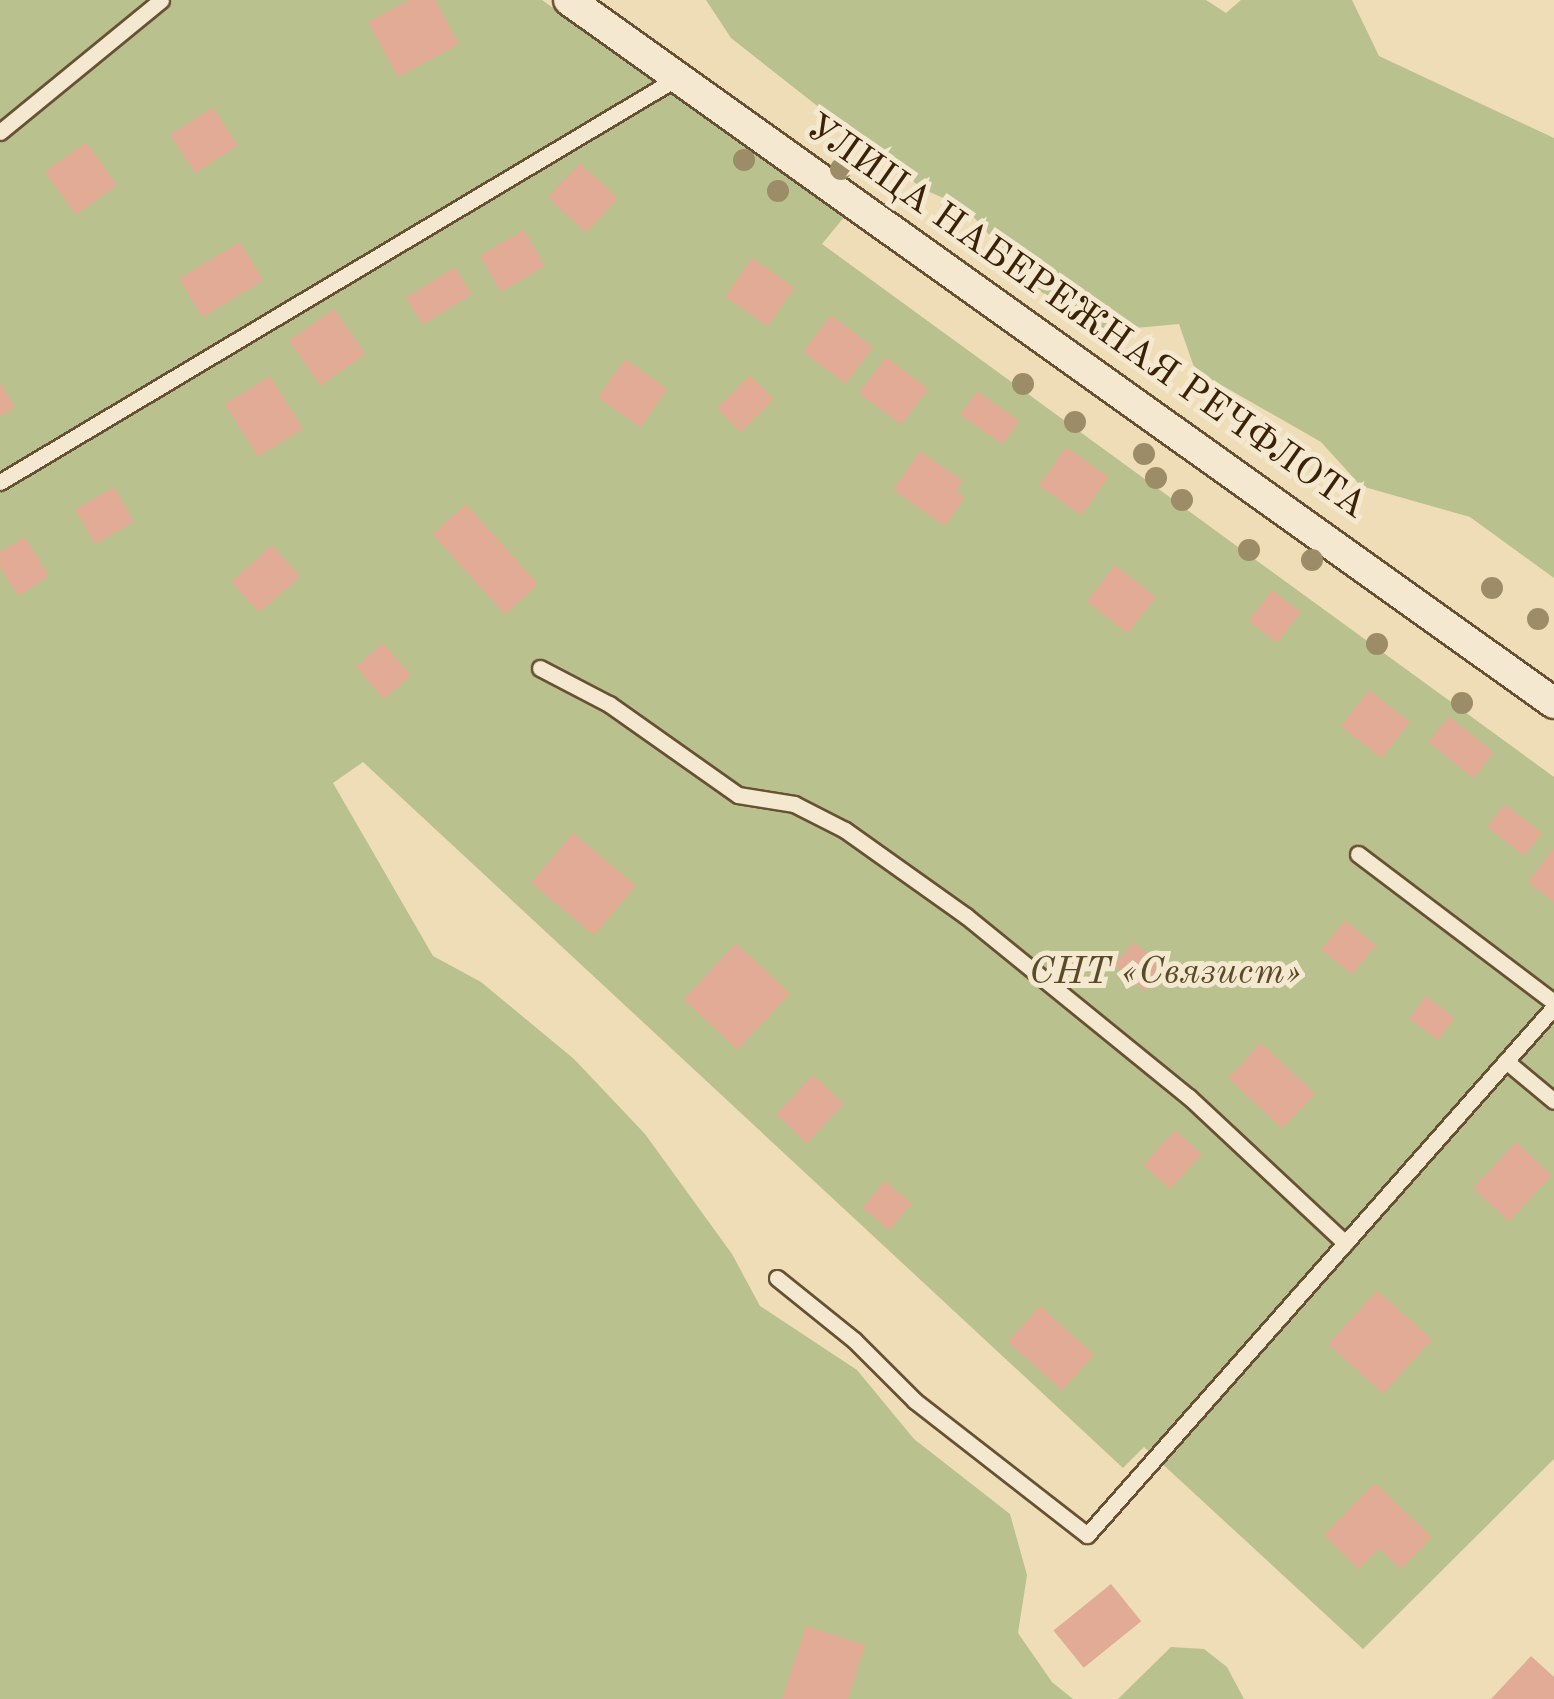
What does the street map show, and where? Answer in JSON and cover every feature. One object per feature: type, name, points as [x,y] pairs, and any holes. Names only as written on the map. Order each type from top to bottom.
[{"type":"street","name":"УЛИЦА НАБЕРЕЖНАЯ РЕЧФЛОТА","points":[[569,0],[1554,703]]},
{"type":"lane","points":[[0,132],[161,0]]},
{"type":"lane","points":[[0,482],[677,78]]},
{"type":"lane","points":[[540,668],[609,704],[738,795],[794,804],[845,830],[966,916],[1189,1097],[1345,1243]]},
{"type":"lane","points":[[778,1278],[854,1340],[915,1401],[1087,1535],[1554,1004],[1358,854]]},
{"type":"lane","points":[[1506,1061],[1554,1100]]},
{"type":"green space","name":"СНТ «Связист»","points":[[0,0],[542,0],[845,216],[822,244],[1554,777],[1554,1459],[1363,1649],[1144,1447],[1123,1468],[363,762],[333,783],[433,956],[481,982],[574,1059],[645,1134],[732,1254],[760,1306],[857,1370],[914,1439],[1010,1514],[1027,1575],[1018,1633],[1052,1682],[1073,1699],[0,1699]]},
{"type":"green space","points":[[706,0],[1206,0],[1226,13],[1241,0],[1352,0],[1379,56],[1554,138],[1554,578],[1470,517],[1361,486],[1321,442],[1195,370],[1179,324],[1103,331],[1035,288],[966,208],[923,189],[731,38]]},
{"type":"green space","points":[[1171,1647],[1204,1649],[1227,1667],[1244,1699],[1118,1699]]},
{"type":"building","points":[[409,0],[435,0],[459,44],[398,77],[368,22]]},
{"type":"building","points":[[213,107],[238,146],[195,173],[170,135]]},
{"type":"building","points":[[86,142],[117,185],[76,215],[45,172]]},
{"type":"building","points":[[580,163],[618,198],[586,233],[548,197]]},
{"type":"building","points":[[524,230],[545,266],[501,292],[480,256]]},
{"type":"building","points":[[240,242],[263,281],[202,317],[179,279]]},
{"type":"building","points":[[752,258],[795,288],[768,326],[725,297]]},
{"type":"building","points":[[455,267],[472,294],[423,325],[406,298]]},
{"type":"building","points":[[334,309],[366,354],[320,386],[289,341]]},
{"type":"building","points":[[831,315],[873,347],[846,384],[803,352]]},
{"type":"building","points":[[886,357],[928,389],[901,425],[859,393]]},
{"type":"building","points":[[625,359],[668,389],[641,427],[598,398]]},
{"type":"building","points":[[750,375],[774,399],[741,432],[717,408]]},
{"type":"building","points":[[270,376],[303,429],[258,457],[225,404]]},
{"type":"building","points":[[0,382],[15,408],[0,416]]},
{"type":"building","points":[[977,391],[1020,421],[1003,445],[960,415]]},
{"type":"building","points":[[1066,447],[1109,477],[1082,515],[1039,486]]},
{"type":"building","points":[[920,451],[963,481],[956,491],[965,497],[945,526],[893,490]]},
{"type":"building","points":[[114,487],[134,522],[95,544],[75,510]]},
{"type":"building","points":[[466,504],[538,584],[505,614],[433,534]]},
{"type":"building","points":[[25,537],[49,576],[18,596],[0,567],[0,552]]},
{"type":"building","points":[[272,545],[300,576],[259,613],[231,582]]},
{"type":"building","points":[[1115,565],[1156,597],[1128,633],[1087,601]]},
{"type":"building","points":[[1272,590],[1301,612],[1277,643],[1249,621]]},
{"type":"building","points":[[383,643],[411,675],[384,699],[356,667]]},
{"type":"building","points":[[1369,690],[1410,722],[1382,758],[1341,726]]},
{"type":"building","points":[[1449,716],[1494,753],[1473,778],[1428,742]]},
{"type":"building","points":[[1505,804],[1542,833],[1524,856],[1487,827]]},
{"type":"building","points":[[573,833],[636,886],[594,936],[531,883]]},
{"type":"building","points":[[1554,848],[1554,902],[1528,882]]},
{"type":"building","points":[[1345,920],[1376,945],[1352,975],[1321,950]]},
{"type":"building","points":[[1134,942],[1164,968],[1145,991],[1114,965]]},
{"type":"building","points":[[736,943],[790,993],[738,1050],[683,999]]},
{"type":"building","points":[[1426,996],[1455,1018],[1438,1040],[1409,1018]]},
{"type":"building","points":[[1261,1043],[1315,1093],[1282,1129],[1228,1078]]},
{"type":"building","points":[[813,1075],[844,1104],[807,1143],[776,1114]]},
{"type":"building","points":[[1175,1130],[1202,1154],[1170,1189],[1144,1165]]},
{"type":"building","points":[[1516,1142],[1552,1175],[1509,1221],[1473,1188]]},
{"type":"building","points":[[885,1181],[912,1203],[889,1230],[863,1208]]},
{"type":"building","points":[[1377,1290],[1432,1340],[1383,1394],[1328,1344]]},
{"type":"building","points":[[1040,1306],[1094,1355],[1062,1391],[1008,1342]]},
{"type":"building","points":[[1375,1483],[1432,1537],[1401,1569],[1379,1548],[1359,1569],[1324,1535]]},
{"type":"building","points":[[1111,1584],[1141,1621],[1084,1668],[1053,1631]]},
{"type":"building","points":[[806,1626],[865,1645],[848,1699],[782,1699]]},
{"type":"building","points":[[1531,1656],[1554,1677],[1554,1699],[1491,1699]]}]
